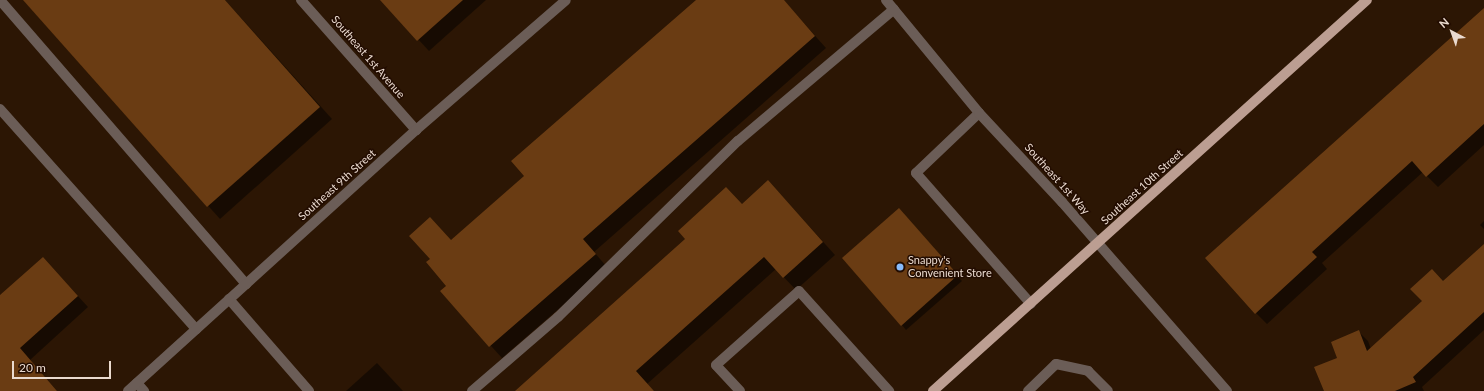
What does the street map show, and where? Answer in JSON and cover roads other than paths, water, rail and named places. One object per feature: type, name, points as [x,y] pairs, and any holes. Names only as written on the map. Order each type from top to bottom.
[{"type":"main road","name":"Southeast 10th Street","points":[[933,391],[1367,0]]},
{"type":"street","points":[[0,0],[246,284]]},
{"type":"street","name":"Southeast 1st Avenue","points":[[302,0],[416,130]]},
{"type":"street","name":"Southeast 9th Street","points":[[128,391],[416,130],[566,0]]},
{"type":"street","name":"Southeast 1st Way","points":[[886,0],[979,113],[1098,242],[1227,391]]},
{"type":"street","points":[[472,391],[558,317],[738,141],[894,9]]},
{"type":"street","points":[[0,109],[196,329]]},
{"type":"street","points":[[979,113],[916,173],[1030,304]]},
{"type":"street","points":[[740,391],[716,365],[799,291],[889,391]]},
{"type":"street","points":[[230,299],[309,391]]},
{"type":"street","points":[[1028,391],[1056,364],[1088,371],[1108,391]]},
{"type":"street","points":[[137,383],[144,391]]},
{"type":"place","name":"Snappy's Convenient Store","points":[[900,267]]}]
